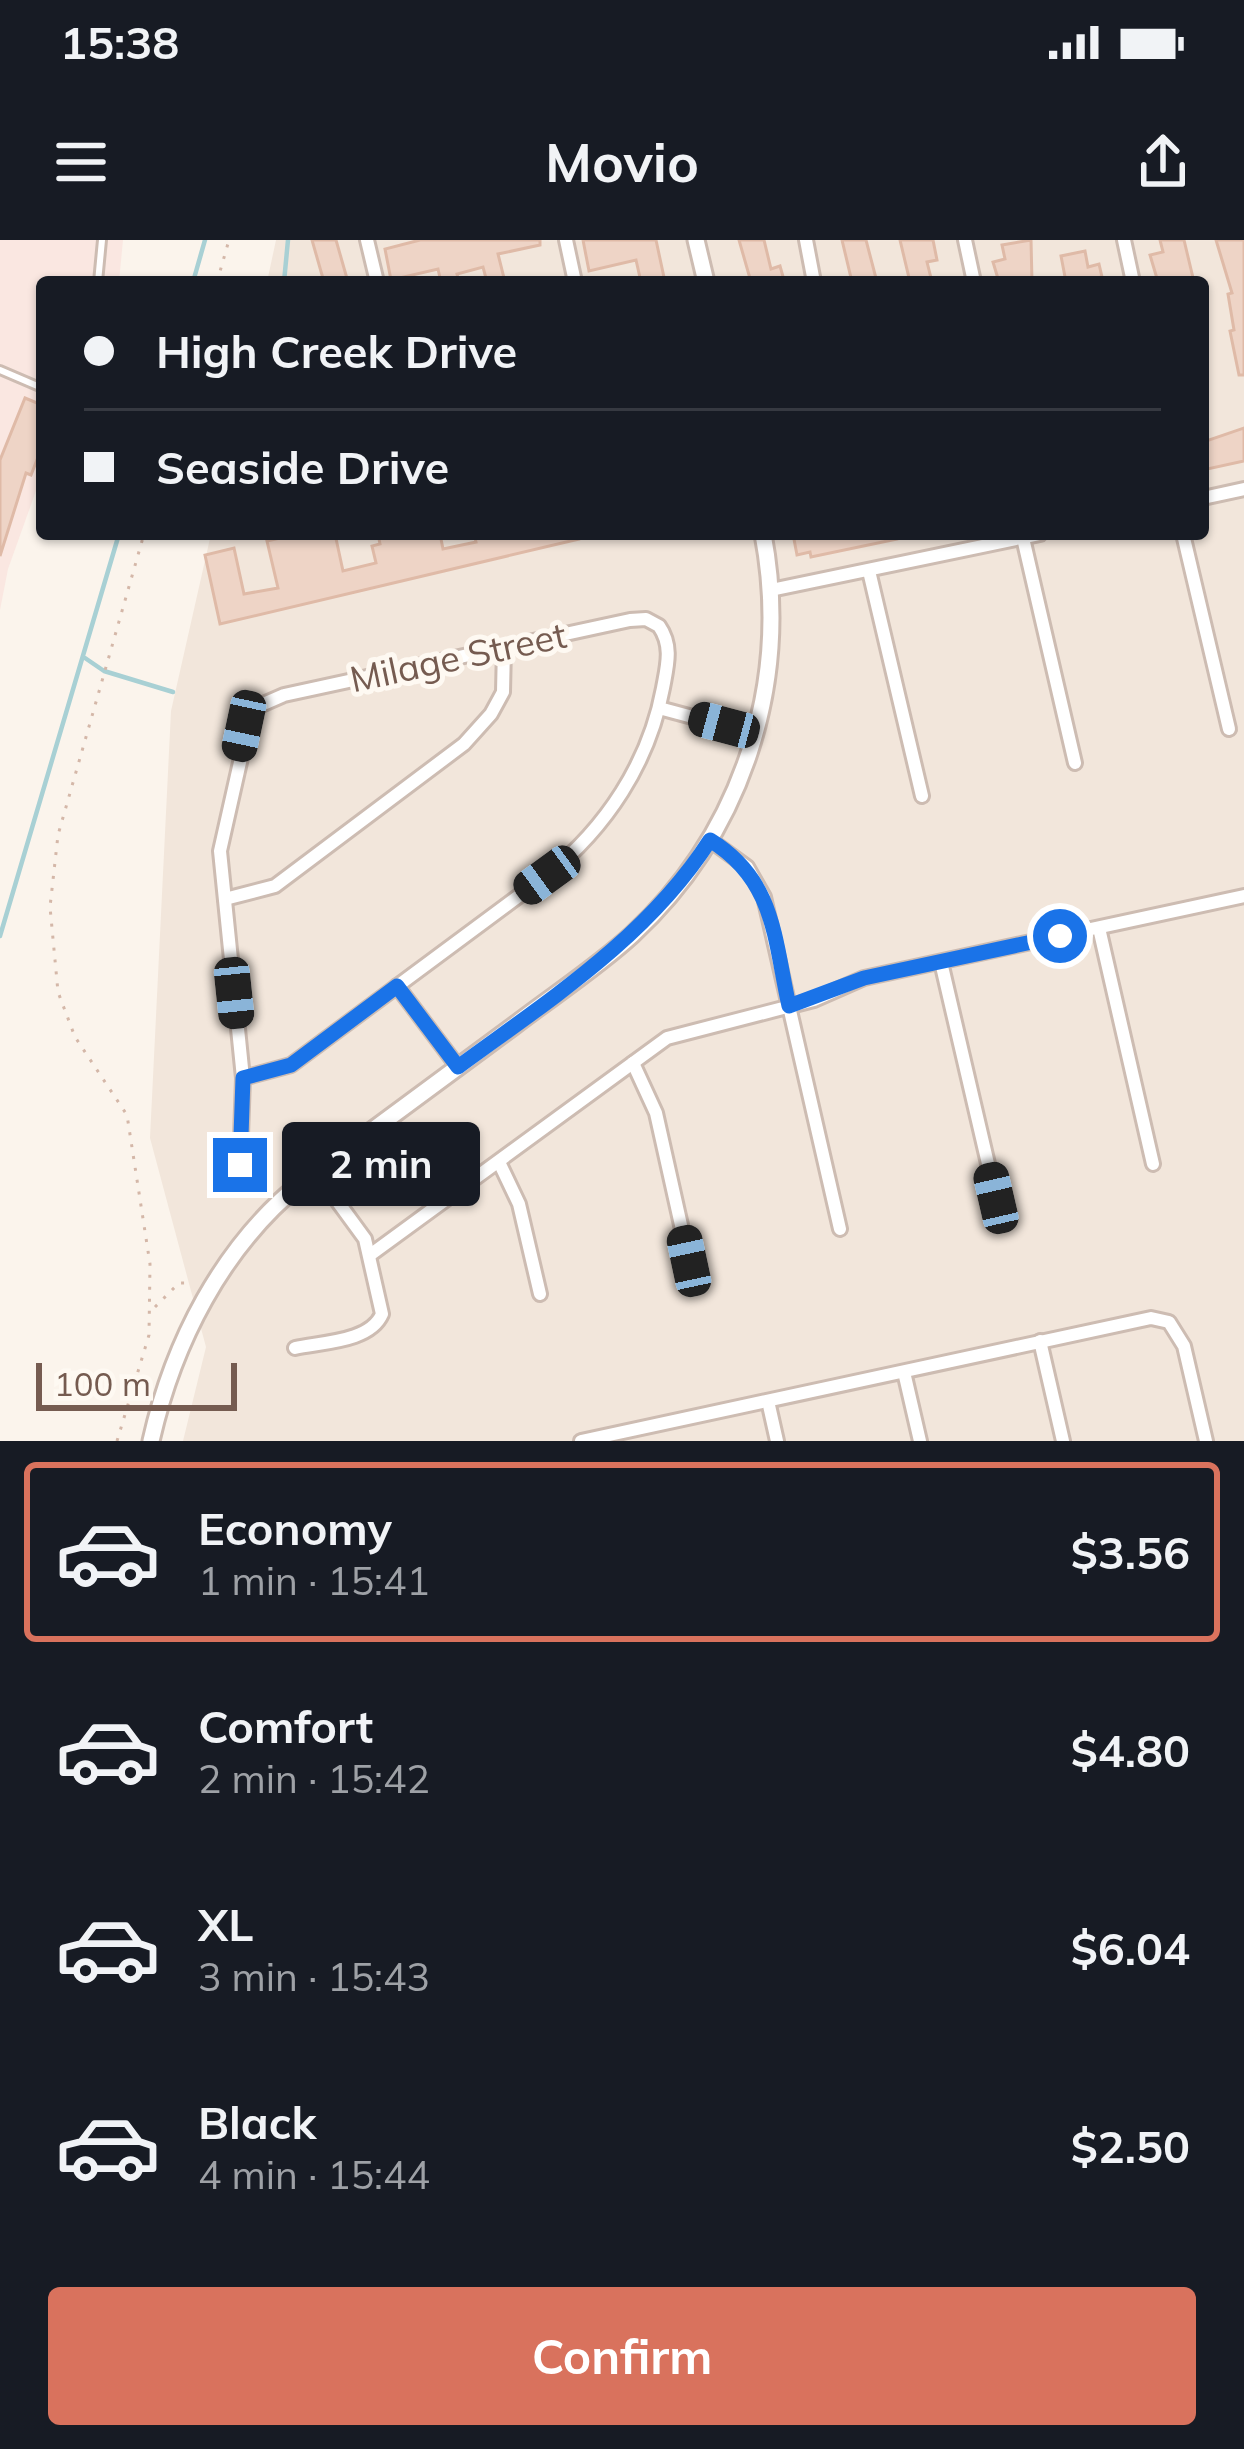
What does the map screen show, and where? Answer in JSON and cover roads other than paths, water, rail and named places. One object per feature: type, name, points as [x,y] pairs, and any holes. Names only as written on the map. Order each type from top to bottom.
[{"type":"street","points":[[368,240],[376,276]]},
{"type":"street","points":[[566,240],[574,276]]},
{"type":"street","points":[[696,240],[705,276]]},
{"type":"street","points":[[806,240],[813,276]]},
{"type":"street","points":[[965,240],[973,276]]},
{"type":"street","points":[[1124,240],[1131,276]]},
{"type":"street","points":[[1209,497],[1244,489]]},
{"type":"street","points":[[151,1441],[183,1341],[216,1281],[262,1219],[316,1172],[630,936],[674,890],[710,840],[737,788],[756,734],[769,671],[771,590],[765,540]]},
{"type":"street","points":[[771,590],[1014,540]]},
{"type":"street","points":[[1023,540],[1075,763]]},
{"type":"street","points":[[1185,540],[1229,729]]},
{"type":"street","points":[[869,571],[922,796]]},
{"type":"street","name":"Milage Street","points":[[225,899],[222,831],[246,719],[256,705],[638,618],[659,626],[669,647],[659,708]]},
{"type":"street","points":[[240,1165],[243,1078],[225,899],[275,886],[464,744],[484,724],[502,692],[507,672],[504,647]]},
{"type":"street","points":[[243,1078],[291,1065],[547,875],[586,839],[630,780],[659,708],[756,734]]},
{"type":"street","points":[[710,840],[739,859],[760,886],[840,1229]]},
{"type":"street","points":[[370,1255],[667,1037],[789,1006],[864,978],[1244,896]]},
{"type":"street","points":[[1099,928],[1153,1164]]},
{"type":"street","points":[[941,962],[996,1198]]},
{"type":"street","points":[[397,986],[458,1067]]},
{"type":"street","points":[[632,1063],[656,1113],[689,1261]]},
{"type":"street","points":[[499,1162],[519,1204],[540,1294]]},
{"type":"street","points":[[295,1348],[358,1334],[380,1322],[381,1297],[362,1234],[316,1172]]},
{"type":"street","points":[[581,1441],[1144,1319],[1169,1322],[1184,1346],[1206,1441]]},
{"type":"street","points":[[1040,1341],[1063,1441]]},
{"type":"street","points":[[904,1372],[920,1441]]},
{"type":"street","points":[[767,1401],[777,1441]]},
{"type":"lane","points":[[99,276],[102,240]]},
{"type":"lane","points":[[0,370],[36,385]]},
{"type":"waterway","points":[[195,276],[205,240]]},
{"type":"waterway","points":[[285,276],[288,240]]},
{"type":"waterway","points":[[0,936],[117,540]]},
{"type":"waterway","points":[[85,658],[104,671],[173,692]]}]
